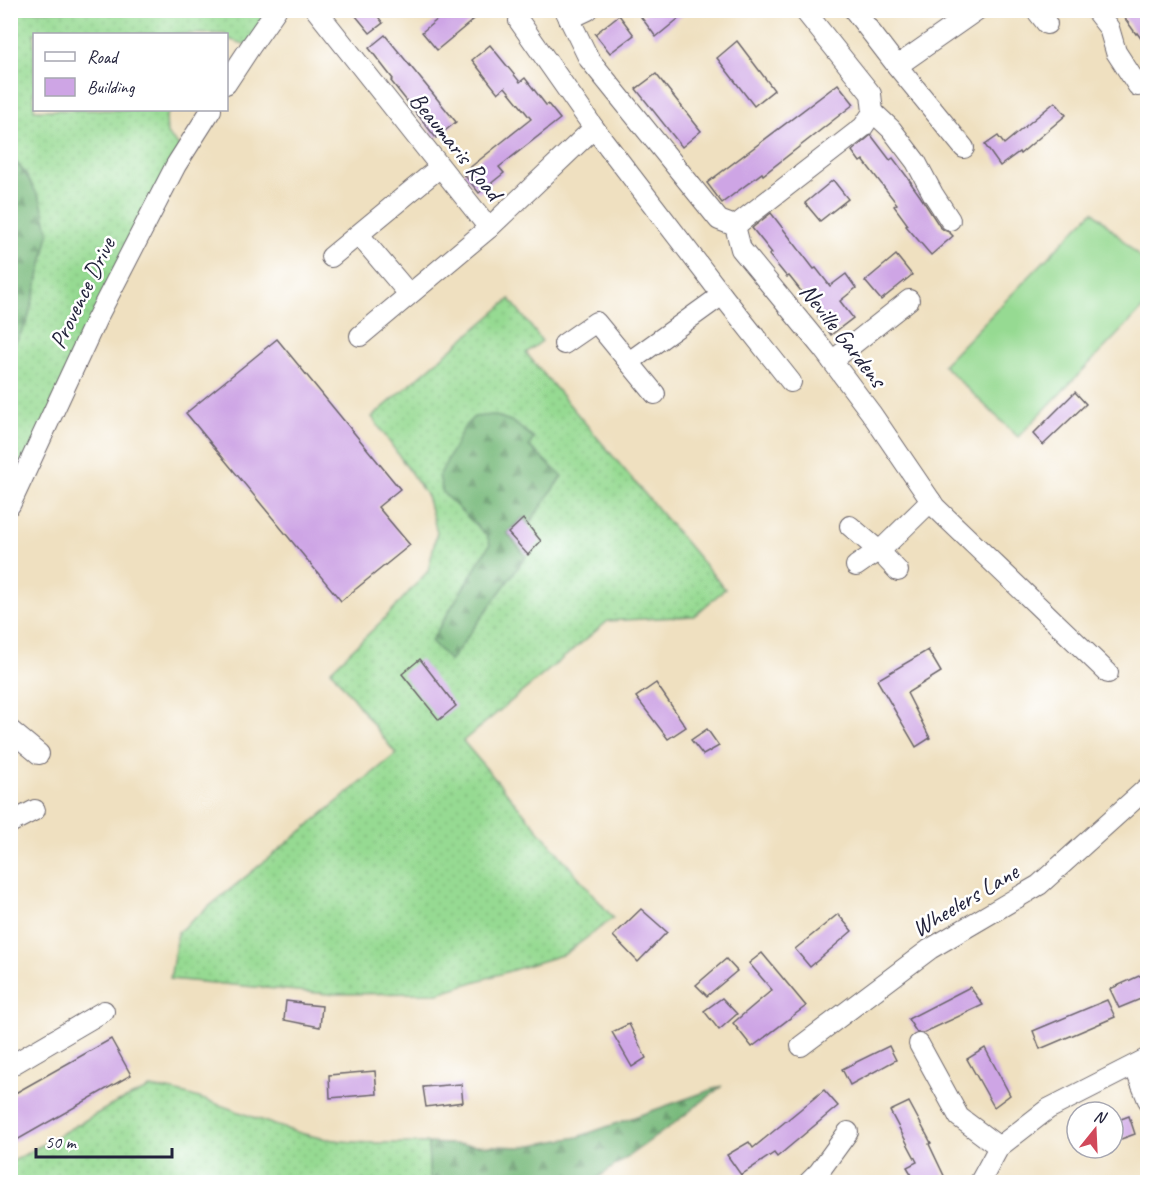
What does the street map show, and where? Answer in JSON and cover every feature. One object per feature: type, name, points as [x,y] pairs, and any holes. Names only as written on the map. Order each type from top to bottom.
[{"type":"street","points":[[228,81],[276,10]]},
{"type":"street","name":"Beaumaris Road","points":[[316,10],[489,228],[594,128]]},
{"type":"street","points":[[588,10],[567,15],[589,59],[719,220],[735,226],[863,127],[873,112],[871,94],[804,10]]},
{"type":"street","points":[[854,10],[964,148]]},
{"type":"street","points":[[897,66],[977,10]]},
{"type":"street","points":[[1095,10],[1109,28],[1116,52],[1138,86]]},
{"type":"street","points":[[519,21],[594,128],[791,382]]},
{"type":"street","name":"Provence Drive","points":[[10,505],[96,320],[176,165],[210,111]]},
{"type":"street","points":[[873,112],[891,129],[916,162],[950,220]]},
{"type":"street","points":[[331,257],[440,167]]},
{"type":"street","name":"Neville Gardens","points":[[735,226],[741,249],[832,361],[871,413],[935,507],[1108,673]]},
{"type":"street","points":[[360,336],[489,228]]},
{"type":"street","points":[[359,235],[409,294]]},
{"type":"street","points":[[629,362],[722,295]]},
{"type":"street","points":[[832,361],[909,300]]},
{"type":"street","points":[[564,344],[596,322],[656,394]]},
{"type":"street","points":[[856,566],[879,551],[931,501]]},
{"type":"street","points":[[850,526],[898,571]]},
{"type":"street","points":[[10,730],[39,754]]},
{"type":"street","name":"Wheelers Lane","points":[[801,1046],[930,949],[1039,885],[1148,787]]},
{"type":"street","points":[[10,823],[35,810]]},
{"type":"street","points":[[10,1066],[104,1011]]},
{"type":"street","points":[[920,1044],[958,1117],[999,1147]]},
{"type":"street","points":[[980,1182],[999,1147],[1048,1109],[1141,1062],[1148,1100]]},
{"type":"street","points":[[809,1182],[848,1132]]},
{"type":"green space","points":[[11,11],[276,11],[251,46],[228,39],[228,33],[33,33],[33,111],[169,111],[166,117],[167,134],[184,151],[11,505],[11,350],[27,322],[25,173],[11,156]]},
{"type":"green space","points":[[10,156],[25,173],[41,201],[49,234],[27,322],[11,350]]},
{"type":"green space","points":[[1093,211],[1147,264],[1147,304],[1018,437],[943,365]]},
{"type":"green space","points":[[510,299],[542,341],[526,353],[725,589],[694,616],[608,621],[463,741],[613,918],[565,954],[438,993],[328,994],[170,979],[178,932],[396,754],[331,670],[386,617],[428,571],[437,532],[427,496],[372,417]]},
{"type":"green space","points":[[493,415],[511,421],[534,438],[529,446],[562,476],[529,524],[523,517],[507,533],[526,556],[450,661],[431,641],[490,544],[487,536],[443,493],[439,476],[465,426],[474,417]]},
{"type":"green space","points":[[722,1086],[592,1182],[430,1182],[428,1143],[520,1147],[578,1137]]},
{"type":"green space","points":[[150,1088],[171,1090],[193,1096],[319,1138],[366,1143],[428,1143],[430,1182],[11,1182],[10,1163],[112,1105]]},
{"type":"building","points":[[351,10],[373,10],[383,23],[370,33]]},
{"type":"building","points":[[449,10],[485,10],[437,50],[422,32]]},
{"type":"building","points":[[649,10],[689,10],[656,37],[641,17]]},
{"type":"building","points":[[1119,10],[1148,10],[1148,48],[1136,34]]},
{"type":"building","points":[[619,15],[634,35],[610,53],[595,34]]},
{"type":"building","points":[[385,35],[456,122],[436,138],[391,81],[393,79],[369,48]]},
{"type":"building","points":[[737,41],[774,90],[754,106],[717,58]]},
{"type":"building","points":[[490,45],[520,82],[525,78],[560,119],[499,167],[504,173],[479,193],[463,173],[531,119],[505,87],[498,93],[472,60]]},
{"type":"building","points":[[656,74],[701,131],[682,147],[636,89]]},
{"type":"building","points":[[838,84],[854,104],[763,175],[762,173],[722,203],[707,183]]},
{"type":"building","points":[[1055,102],[1066,115],[1020,154],[1019,152],[1000,166],[985,145],[998,136],[1004,144]]},
{"type":"building","points":[[871,135],[890,160],[893,158],[911,182],[940,227],[953,236],[931,255],[906,226],[908,225],[894,206],[897,204],[863,160],[860,162],[852,151]]},
{"type":"building","points":[[833,180],[848,199],[820,221],[805,203]]},
{"type":"building","points":[[771,213],[830,286],[846,274],[856,288],[840,301],[853,318],[831,335],[818,317],[820,315],[769,255],[772,253],[752,228]]},
{"type":"building","points":[[896,255],[912,275],[881,300],[865,281]]},
{"type":"building","points":[[277,339],[400,489],[378,507],[410,545],[341,601],[186,413]]},
{"type":"building","points":[[1075,392],[1086,404],[1043,445],[1033,434]]},
{"type":"building","points":[[523,519],[541,541],[528,555],[508,533]]},
{"type":"building","points":[[928,650],[941,672],[907,693],[930,738],[916,747],[877,680]]},
{"type":"building","points":[[420,659],[456,706],[439,720],[402,674]]},
{"type":"building","points":[[656,683],[686,727],[668,739],[636,697]]},
{"type":"building","points":[[707,729],[719,746],[703,755],[691,740]]},
{"type":"building","points":[[641,909],[667,932],[638,962],[613,936]]},
{"type":"building","points":[[838,914],[852,931],[810,967],[795,949]]},
{"type":"building","points":[[762,953],[806,1006],[752,1047],[733,1023],[772,990],[749,963]]},
{"type":"building","points":[[726,959],[737,971],[707,996],[696,985]]},
{"type":"building","points":[[1148,972],[1148,996],[1119,1008],[1110,989]]},
{"type":"building","points":[[970,987],[983,1005],[923,1033],[917,1033],[908,1019]]},
{"type":"building","points":[[722,998],[737,1014],[719,1030],[704,1011]]},
{"type":"building","points":[[1107,1000],[1115,1017],[1040,1049],[1033,1031]]},
{"type":"building","points":[[286,1001],[322,1006],[320,1027],[284,1020]]},
{"type":"building","points":[[629,1024],[646,1058],[632,1067],[612,1032]]},
{"type":"building","points":[[111,1039],[131,1075],[10,1144],[10,1096]]},
{"type":"building","points":[[889,1046],[896,1060],[850,1085],[842,1069]]},
{"type":"building","points":[[985,1048],[1010,1095],[994,1107],[967,1059]]},
{"type":"building","points":[[375,1071],[377,1094],[330,1098],[329,1075]]},
{"type":"building","points":[[461,1084],[463,1102],[426,1107],[423,1087]]},
{"type":"building","points":[[824,1090],[838,1106],[777,1157],[774,1153],[741,1175],[727,1155],[749,1142],[753,1148]]},
{"type":"building","points":[[909,1102],[931,1143],[929,1144],[947,1182],[916,1182],[907,1167],[917,1162],[890,1111]]},
{"type":"building","points":[[1129,1116],[1135,1134],[1125,1138],[1125,1118]]}]
